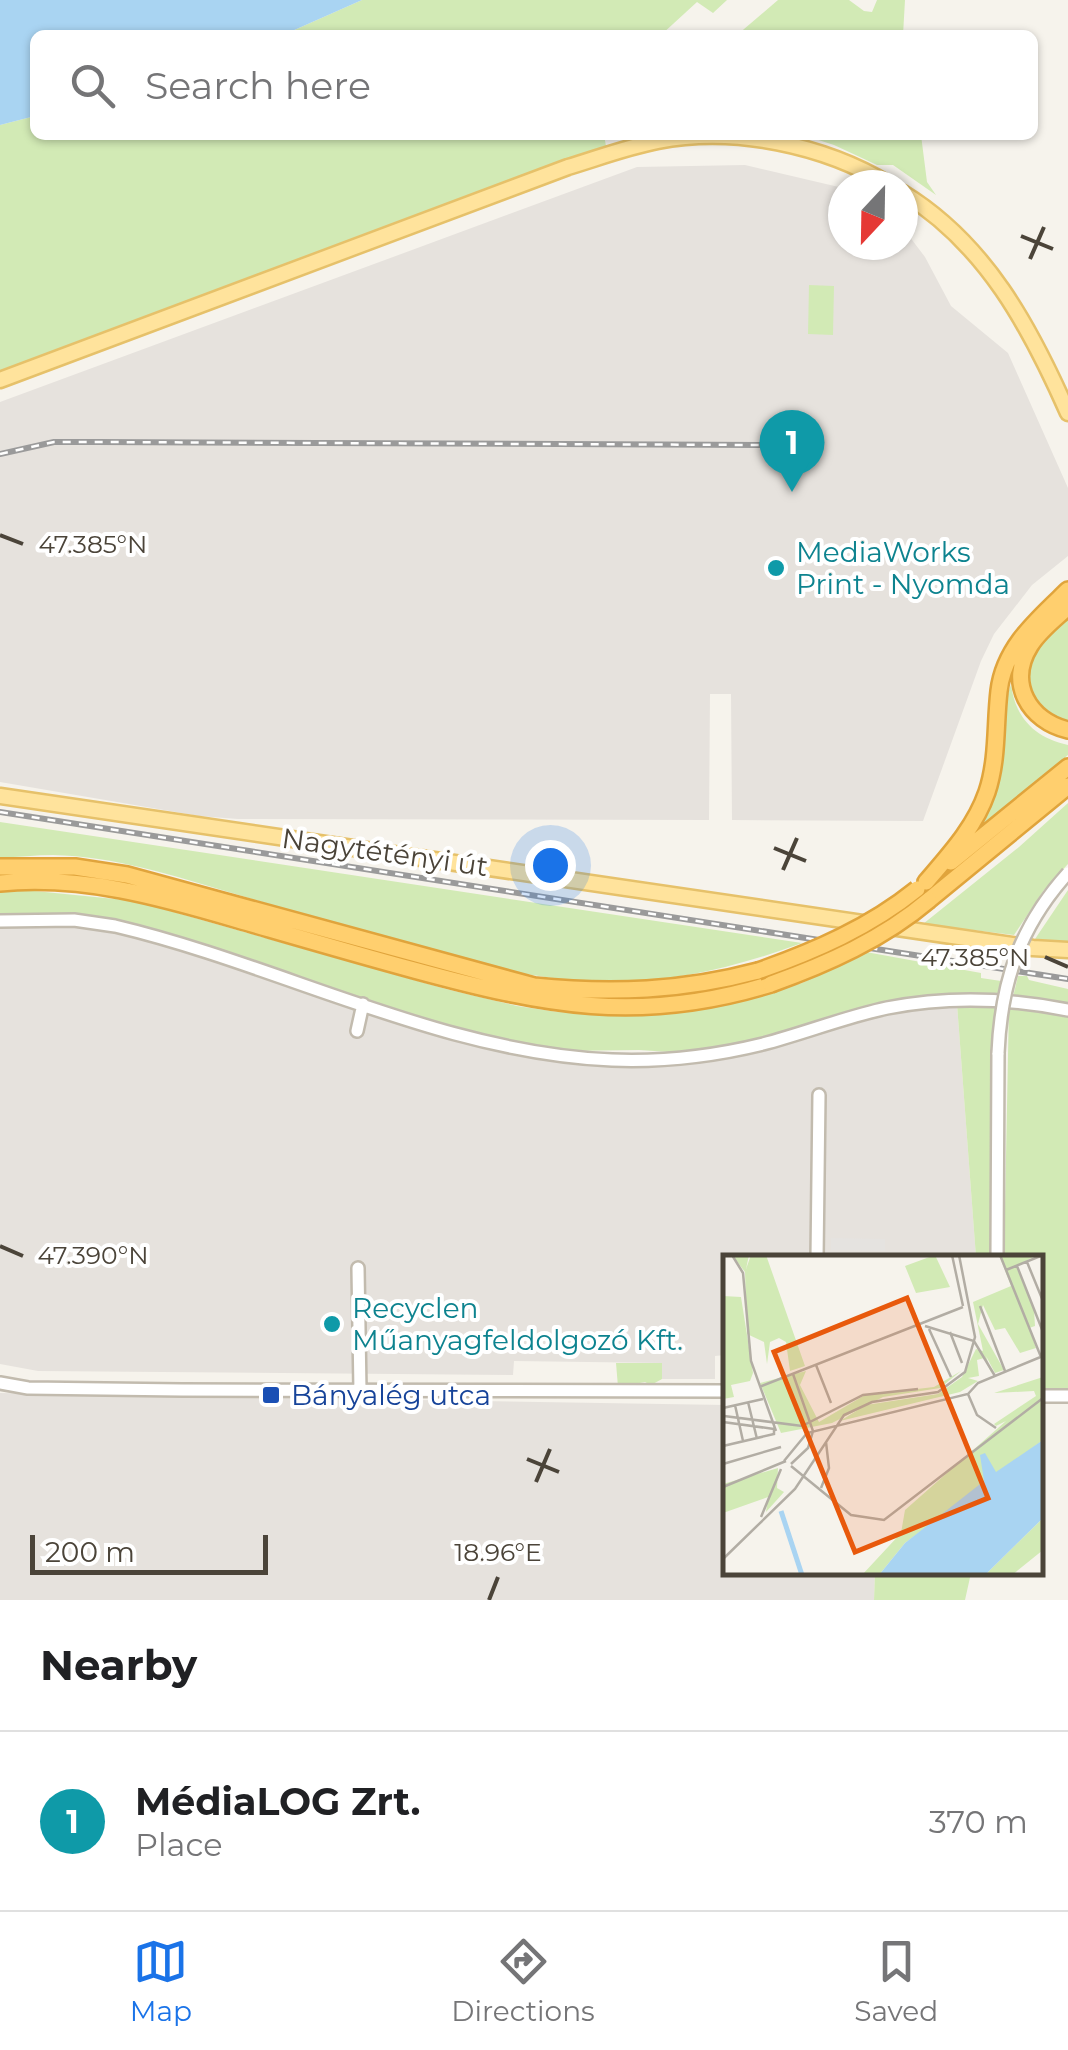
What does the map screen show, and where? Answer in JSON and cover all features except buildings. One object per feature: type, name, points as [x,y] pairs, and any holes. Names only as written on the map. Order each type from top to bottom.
[{"type":"highway","points":[[924,890],[970,828],[987,792],[996,754],[1000,683],[1011,652],[1068,590]]},
{"type":"highway","points":[[1068,607],[1028,648],[1020,683],[1026,702],[1036,715],[1068,730]]},
{"type":"highway","points":[[0,883],[50,881],[137,892],[479,988],[560,1004],[665,1006],[709,1000],[771,984],[882,934],[924,890],[1068,767]]},
{"type":"highway","points":[[0,867],[75,867],[128,875],[534,986],[645,991],[703,984],[758,970],[829,943],[924,890],[1068,786]]},
{"type":"main road","points":[[0,380],[568,168],[661,140]]},
{"type":"main road","points":[[754,140],[829,156],[858,170]]},
{"type":"main road","points":[[918,205],[952,231],[988,268],[1031,334],[1068,413]]},
{"type":"main road","name":"Nagytétényi út","points":[[0,796],[1068,950]]},
{"type":"street","points":[[997,1255],[998,1053],[1002,1003],[1016,948],[1038,910],[1068,873]]},
{"type":"street","points":[[0,921],[74,920],[115,926],[364,1004],[531,1051],[614,1060],[654,1060],[730,1051],[864,1014],[921,1003],[992,1000],[1068,1010]]},
{"type":"street","points":[[357,1032],[364,1004]]},
{"type":"street","points":[[817,1255],[820,1094]]},
{"type":"street","points":[[358,1268],[360,1391]]},
{"type":"street","points":[[0,1384],[28,1388],[723,1392]]},
{"type":"shaded area","points":[[745,165],[828,184],[828,260],[918,260],[918,248],[951,306],[1008,353],[1068,488],[1068,556],[1032,585],[994,634],[923,821],[732,820],[731,694],[710,694],[709,820],[238,819],[199,816],[0,782],[0,402],[637,167]]},
{"type":"shaded area","points":[[73,924],[156,941],[477,1042],[638,1064],[874,1015],[957,1004],[976,1255],[723,1255],[723,1355],[715,1356],[715,1379],[662,1379],[662,1363],[514,1361],[513,1375],[38,1371],[0,1364],[0,925]]},
{"type":"shaded area","points":[[831,1238],[885,1239],[885,1251],[831,1250]]},
{"type":"shaded area","points":[[0,1393],[723,1405],[723,1575],[875,1575],[874,1600],[0,1600]]},
{"type":"green space","points":[[362,0],[727,0],[713,13],[697,2],[666,30],[294,30]]},
{"type":"green space","points":[[778,0],[849,0],[872,12],[877,0],[905,0],[903,30],[743,30]]},
{"type":"green space","points":[[30,117],[30,140],[605,140],[606,146],[0,373],[0,125]]},
{"type":"green space","points":[[818,140],[922,140],[927,182],[936,195],[918,182],[918,170],[877,165]]},
{"type":"green space","points":[[809,285],[834,286],[833,335],[808,334]]},
{"type":"green space","points":[[1068,618],[1068,726],[1044,712],[1027,680],[1033,657]]},
{"type":"green space","points":[[1011,684],[1017,707],[1029,725],[1068,745],[1068,755],[976,832],[998,780]]},
{"type":"green space","points":[[1068,803],[1068,864],[1044,890],[1014,935],[923,924],[1019,847]]},
{"type":"green space","points":[[0,822],[802,943],[721,968],[664,978],[608,982],[536,976],[448,957],[121,863],[53,855],[0,858]]},
{"type":"green space","points":[[25,890],[135,901],[446,989],[558,1012],[641,1015],[736,1002],[802,983],[866,952],[981,973],[981,978],[1001,981],[997,996],[958,995],[725,1048],[685,1053],[564,1051],[473,1032],[353,998],[120,922],[68,914],[0,917],[0,892]]},
{"type":"green space","points":[[1068,890],[1068,942],[1035,939]]},
{"type":"green space","points":[[1018,976],[1068,989],[1068,1006],[1013,997]]},
{"type":"green space","points":[[957,1004],[997,1005],[994,1255],[976,1255]]},
{"type":"green space","points":[[1009,1005],[1068,1016],[1068,1392],[1043,1391],[1043,1255],[1004,1255]]},
{"type":"green space","points":[[616,1363],[662,1363],[662,1379],[651,1385],[645,1382],[618,1387]]},
{"type":"green space","points":[[875,1575],[971,1575],[965,1600],[874,1600]]},
{"type":"water","points":[[0,0],[362,0],[294,30],[30,30],[30,117],[0,125]]},
{"type":"railway","points":[[0,454],[54,442],[760,445]]},
{"type":"railway","points":[[0,812],[1068,979]]},
{"type":"place","name":"MédiaLOG Zrt.","points":[[792,492]]},
{"type":"place","name":"MediaWorks Print - Nyomda","points":[[776,568]]},
{"type":"place","name":"Recyclen Műanyagfeldolgozó Kft.","points":[[332,1324]]},
{"type":"place","name":"Bányalég utca","points":[[271,1395]]}]
